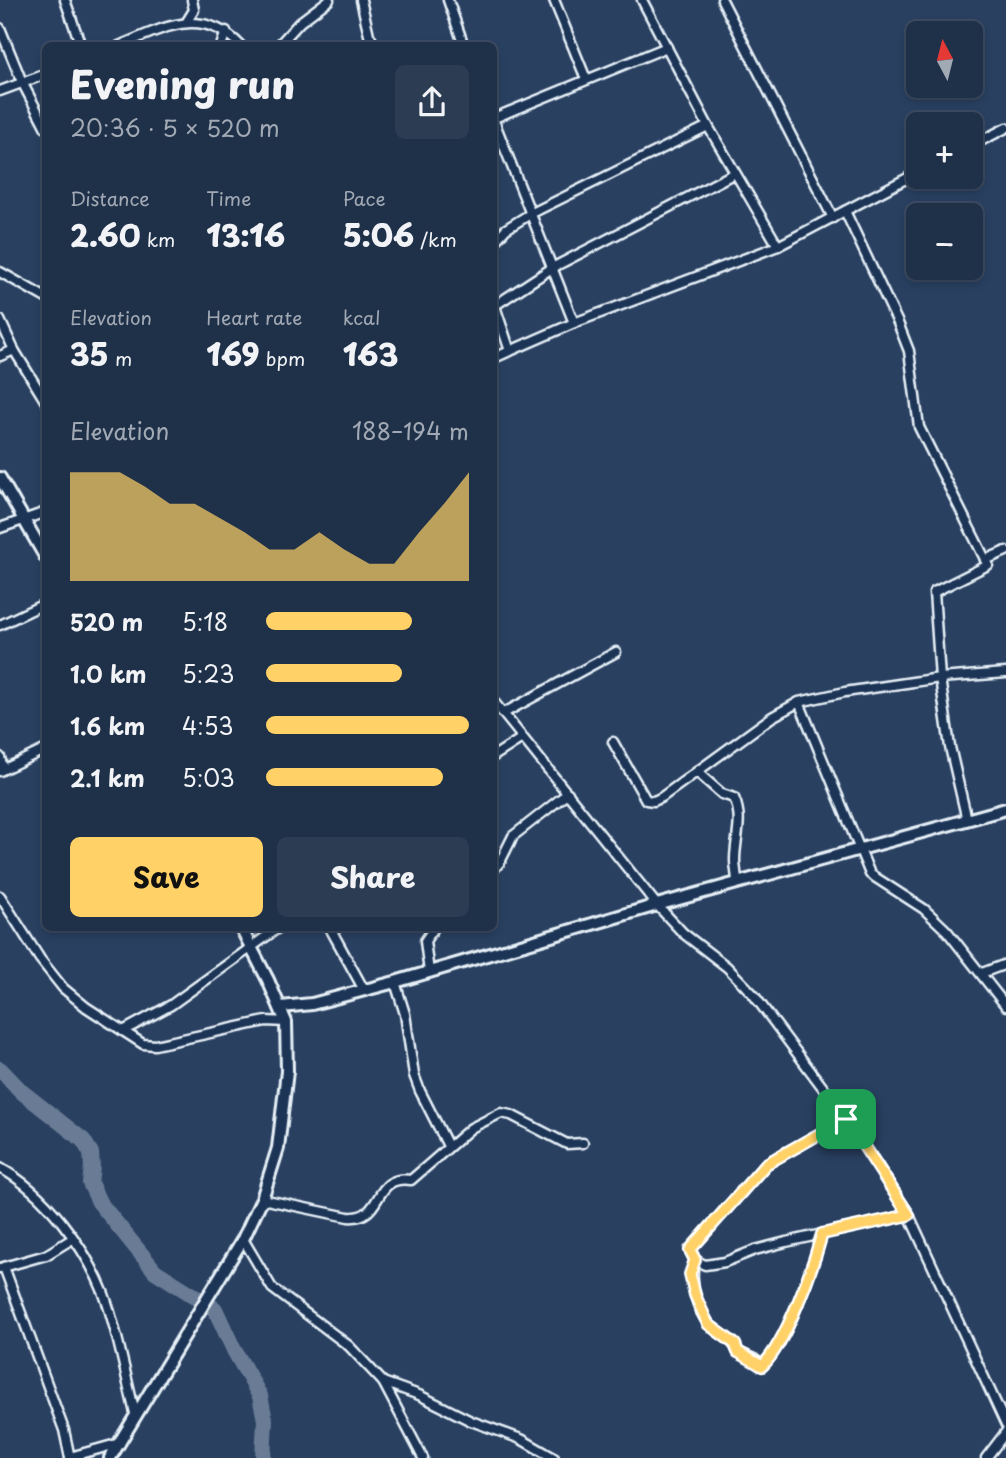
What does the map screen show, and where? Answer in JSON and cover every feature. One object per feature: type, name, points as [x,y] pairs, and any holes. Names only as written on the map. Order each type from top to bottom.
[{"type":"main road","points":[[0,478],[4,493],[42,551]]},
{"type":"main road","points":[[281,1007],[312,1004],[395,982],[657,905],[1006,809]]},
{"type":"main road","points":[[110,1458],[243,1239],[262,1199],[278,1148],[287,1071],[286,1023],[281,1007],[244,931]]},
{"type":"main road","points":[[286,1023],[312,1004]]},
{"type":"street","points":[[65,0],[80,42]]},
{"type":"street","points":[[186,23],[194,10],[192,0]]},
{"type":"street","points":[[282,42],[300,22],[329,0]]},
{"type":"street","points":[[361,0],[373,42]]},
{"type":"street","points":[[448,0],[463,42]]},
{"type":"street","points":[[554,0],[586,79]]},
{"type":"street","points":[[642,0],[708,126],[778,246]]},
{"type":"street","points":[[722,0],[833,218]]},
{"type":"street","points":[[129,42],[167,26],[186,23],[213,26],[226,31],[236,42]]},
{"type":"street","points":[[0,27],[22,82],[42,120]]},
{"type":"street","points":[[222,42],[226,31]]},
{"type":"street","points":[[497,119],[667,47]]},
{"type":"street","points":[[0,91],[42,75]]},
{"type":"street","points":[[497,239],[506,229],[530,214],[708,126]]},
{"type":"street","points":[[497,128],[574,324]]},
{"type":"street","points":[[983,140],[1006,128]]},
{"type":"street","points":[[497,304],[552,268],[735,173]]},
{"type":"street","points":[[497,357],[574,324],[778,246],[906,179]]},
{"type":"street","points":[[845,211],[909,351],[919,428],[987,567],[934,592],[940,678],[950,747],[967,820]]},
{"type":"street","points":[[0,272],[42,296]]},
{"type":"street","points":[[497,314],[510,351]]},
{"type":"street","points":[[0,320],[14,350],[42,396]]},
{"type":"street","points":[[0,356],[14,350]]},
{"type":"street","points":[[0,528],[42,513]]},
{"type":"street","points":[[985,560],[1006,551]]},
{"type":"street","points":[[0,625],[42,605]]},
{"type":"street","points":[[504,713],[616,652]]},
{"type":"street","points":[[613,742],[646,800],[654,801],[772,717],[799,702],[845,692],[940,678],[1006,673]]},
{"type":"street","points":[[799,702],[870,874],[924,909],[947,931],[1006,1006]]},
{"type":"street","points":[[497,705],[657,905],[683,933],[727,967],[753,994],[846,1119],[909,1215],[1006,1425]]},
{"type":"street","points":[[497,754],[522,738]]},
{"type":"street","points":[[0,757],[1,770],[42,751]]},
{"type":"street","points":[[697,772],[722,794],[734,798],[738,806],[740,823],[734,863],[737,883]]},
{"type":"street","points":[[497,866],[513,836],[568,793]]},
{"type":"street","points":[[0,896],[40,959],[63,988],[86,1007],[143,1044],[155,1045],[266,1021],[286,1023]]},
{"type":"street","points":[[123,1031],[171,1005],[274,931]]},
{"type":"street","points":[[332,931],[364,990]]},
{"type":"street","points":[[429,972],[425,941],[432,931]]},
{"type":"street","points":[[982,973],[1006,964]]},
{"type":"street","points":[[395,982],[405,1014],[414,1075],[448,1146]]},
{"type":"street","points":[[266,1021],[281,1007]]},
{"type":"street","points":[[262,1199],[348,1217],[361,1217],[368,1213],[390,1182],[399,1178],[411,1180],[471,1128],[501,1113],[512,1115],[567,1144],[583,1143]]},
{"type":"street","points":[[846,1119],[766,1164],[690,1250],[695,1260],[705,1265],[725,1262],[755,1250],[909,1215]]},
{"type":"street","points":[[0,1168],[29,1185],[51,1208],[103,1292],[135,1413]]},
{"type":"street","points":[[695,1260],[690,1274],[695,1295],[708,1324],[735,1344],[738,1352],[762,1366],[786,1330],[811,1271],[822,1234]]},
{"type":"street","points":[[72,1239],[46,1255],[2,1267],[64,1430],[70,1457],[120,1443]]},
{"type":"street","points":[[243,1239],[272,1288],[349,1346],[383,1382],[423,1458]]},
{"type":"street","points":[[383,1382],[419,1395],[471,1422],[521,1439],[554,1458]]},
{"type":"street","points":[[986,1458],[1006,1432]]},
{"type":"waterway","points":[[0,1069],[22,1092],[83,1140],[91,1153],[90,1183],[99,1202],[155,1271],[215,1309],[260,1396],[265,1420],[263,1458]]},
{"type":"route","points":[[846,1119],[909,1215],[822,1234],[811,1271],[786,1330],[766,1364],[762,1366],[738,1352],[735,1344],[708,1324],[695,1295],[690,1274],[695,1260],[690,1250],[766,1164],[846,1119]]}]
